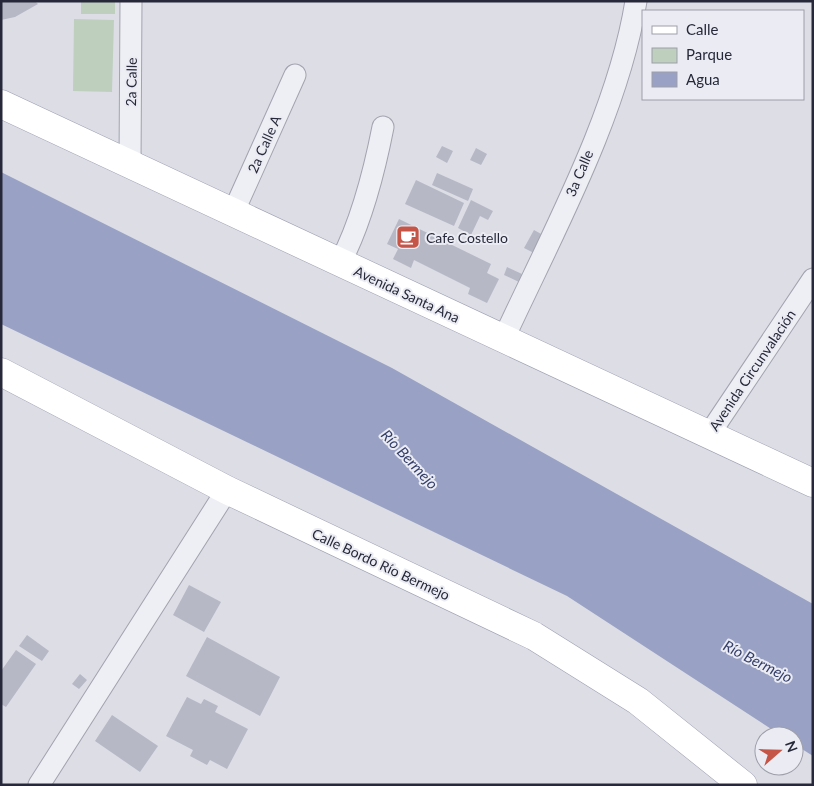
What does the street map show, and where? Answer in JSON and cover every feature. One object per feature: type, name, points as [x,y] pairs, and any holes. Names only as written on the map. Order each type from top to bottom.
[{"type":"main road","name":"Avenida Santa Ana","points":[[1,104],[504,338],[708,436],[813,483]]},
{"type":"main road","name":"Calle Bordo Río Bermejo","points":[[1,372],[227,490],[534,636],[638,701],[743,785]]},
{"type":"street","name":"2a Calle","points":[[130,164],[132,1]]},
{"type":"street","name":"3a Calle","points":[[504,338],[591,144],[624,61],[641,2]]},
{"type":"street","name":"2a Calle A","points":[[233,213],[295,75]]},
{"type":"street","points":[[340,263],[352,240],[376,164],[382,127]]},
{"type":"street","name":"Avenida Circunvalación","points":[[708,436],[813,278]]},
{"type":"street","points":[[38,785],[227,490]]},
{"type":"green space","points":[[81,1],[115,1],[115,14],[81,14]]},
{"type":"green space","points":[[74,19],[114,20],[112,92],[73,91]]},
{"type":"water","name":"Río Bermejo","points":[[1,172],[392,368],[813,604],[813,756],[804,750],[804,726],[767,726],[567,596],[1,324]]},
{"type":"building","points":[[1,1],[35,1],[38,4],[15,17],[1,20]]},
{"type":"building","points":[[442,146],[453,151],[447,163],[436,157]]},
{"type":"building","points":[[476,148],[487,154],[481,165],[470,160]]},
{"type":"building","points":[[437,173],[473,189],[468,201],[432,185]]},
{"type":"building","points":[[416,180],[464,203],[454,226],[405,204]]},
{"type":"building","points":[[471,200],[493,211],[488,220],[480,216],[471,235],[458,228]]},
{"type":"building","points":[[399,219],[491,264],[487,273],[499,279],[487,303],[468,294],[470,288],[414,260],[411,268],[393,259],[398,249],[387,244]]},
{"type":"building","points":[[534,230],[543,235],[534,253],[524,248]]},
{"type":"building","points":[[507,267],[522,274],[519,282],[504,275]]},
{"type":"building","points":[[189,585],[221,602],[204,632],[173,615]]},
{"type":"building","points":[[27,635],[49,651],[42,661],[19,646]]},
{"type":"building","points":[[207,637],[280,677],[260,716],[186,676]]},
{"type":"building","points":[[16,650],[36,664],[6,707],[1,704],[1,671]]},
{"type":"building","points":[[80,674],[87,680],[79,689],[72,684]]},
{"type":"building","points":[[187,697],[201,704],[204,699],[218,706],[215,712],[248,729],[227,769],[210,760],[207,765],[190,756],[193,750],[166,736]]},
{"type":"building","points":[[112,715],[158,746],[140,772],[95,741]]},
{"type":"place","name":"Cafe Costello","points":[[408,237]]}]
